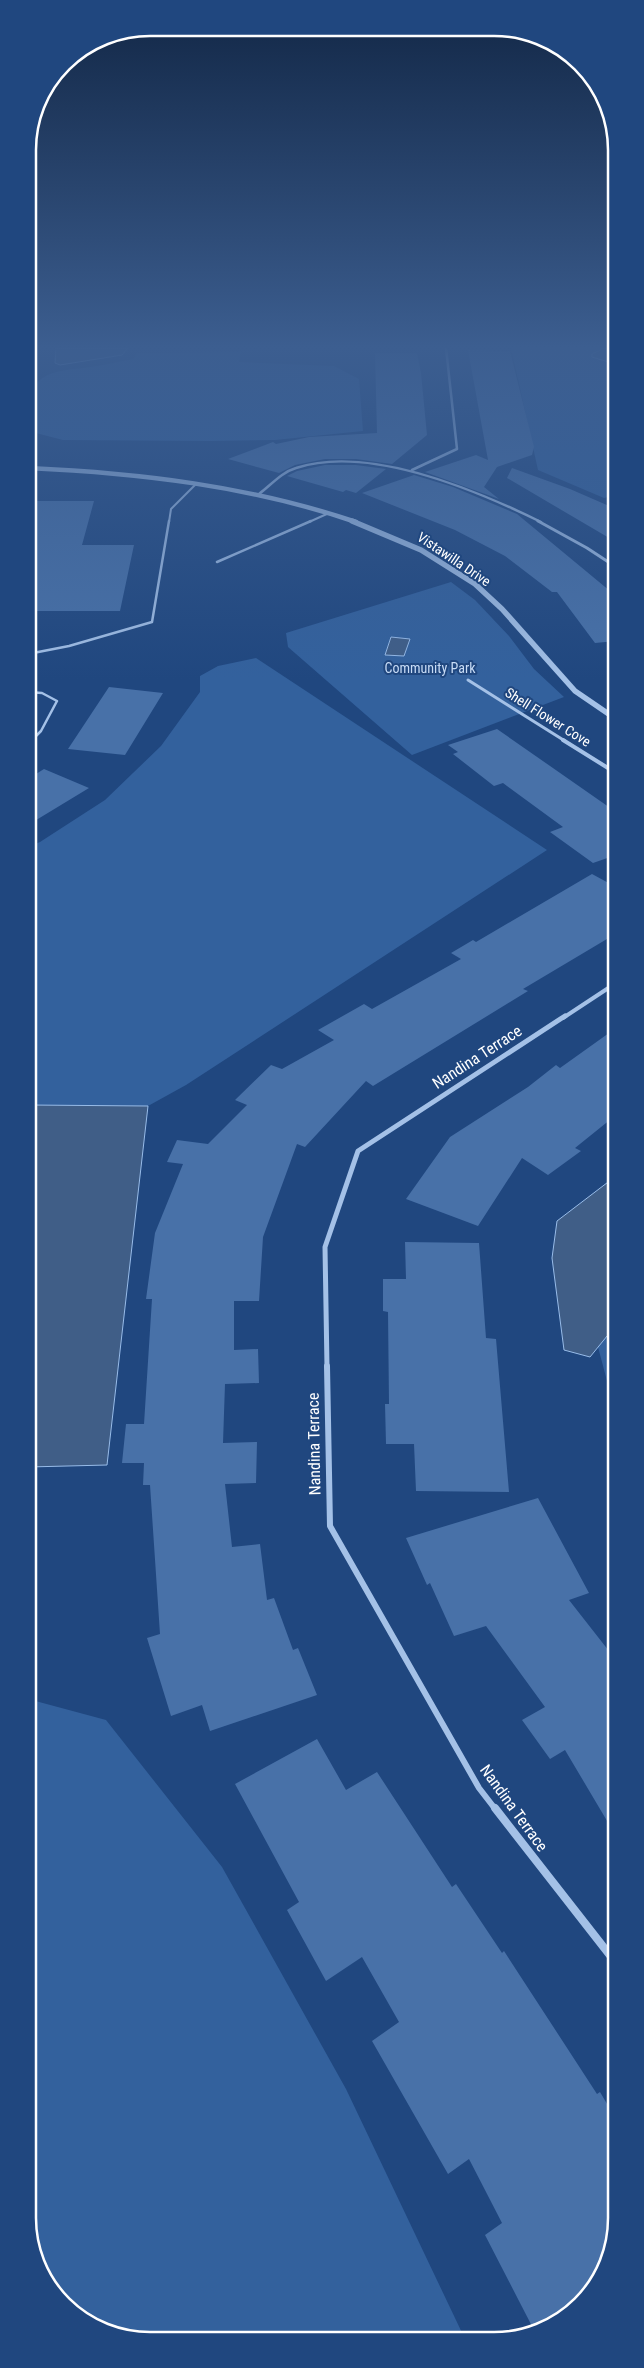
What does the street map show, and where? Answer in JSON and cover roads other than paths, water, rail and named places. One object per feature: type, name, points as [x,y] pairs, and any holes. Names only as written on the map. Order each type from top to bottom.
[{"type":"street","points":[[412,470],[438,459]]},
{"type":"street","points":[[259,494],[294,468],[328,462],[364,462],[412,470],[542,521],[608,561]]},
{"type":"street","name":"Vistawilla Drive","points":[[36,468],[122,473],[198,482],[259,494],[329,513],[369,525],[405,540],[434,556],[474,583],[504,609],[544,658],[577,693],[608,714]]},
{"type":"street","name":"Shell Flower Cove","points":[[468,680],[608,768]]},
{"type":"street","name":"Nandina Terrace","points":[[608,989],[358,1151],[325,1247],[330,1526],[479,1788],[608,1953]]},
{"type":"lane","points":[[36,652],[69,646],[152,622],[170,512],[172,507],[198,482]]},
{"type":"lane","points":[[217,562],[329,513]]},
{"type":"lane","points":[[36,692],[42,692],[57,701],[41,731],[36,736]]},
{"type":"park label","name":"Community Park","points":[[430,668]]}]
